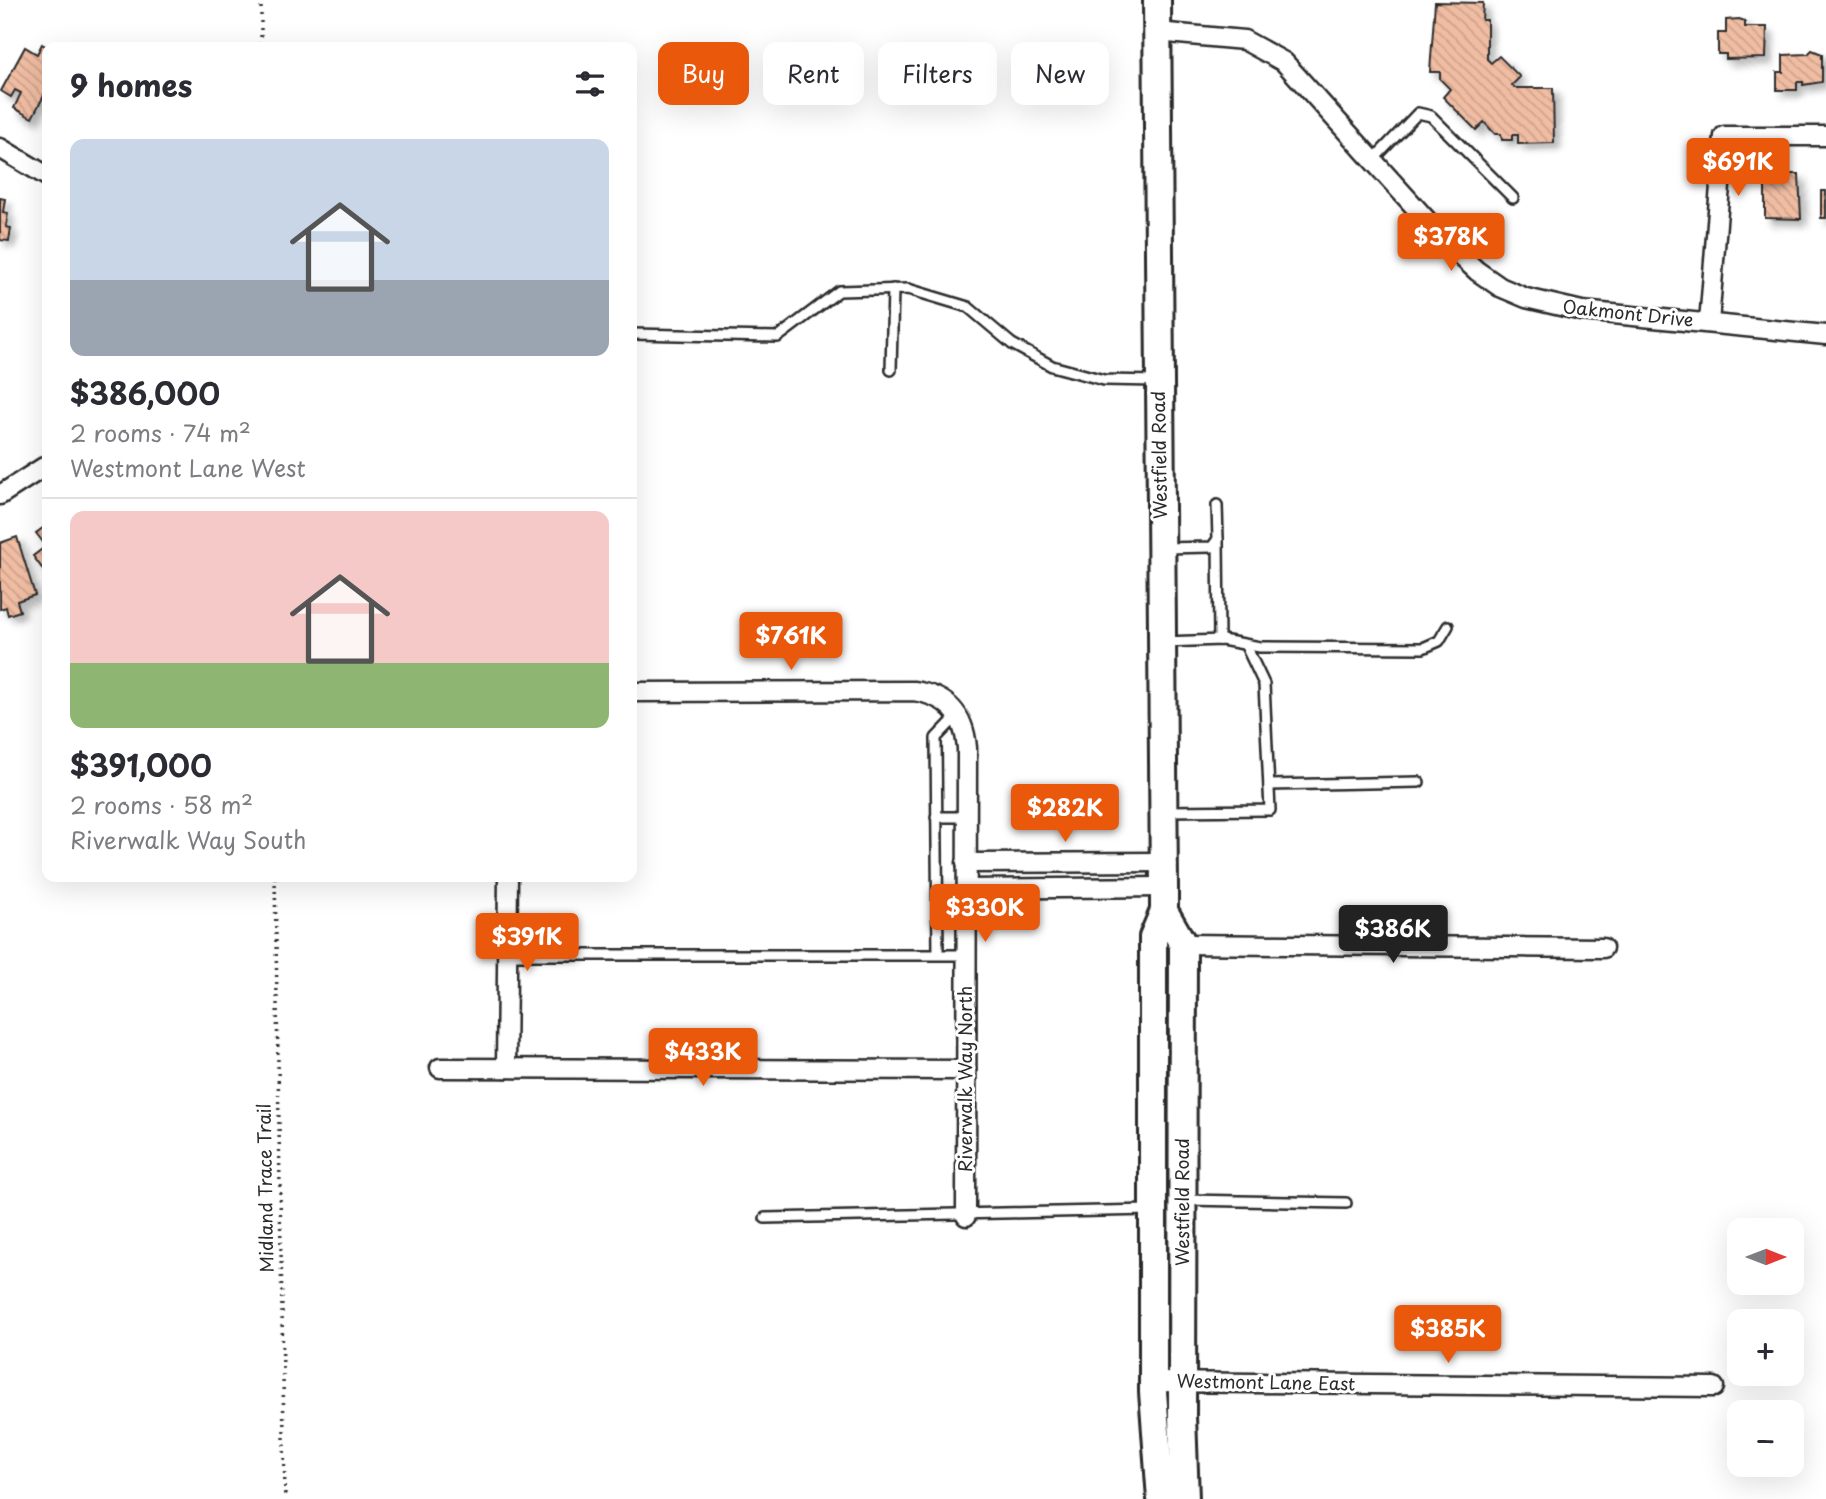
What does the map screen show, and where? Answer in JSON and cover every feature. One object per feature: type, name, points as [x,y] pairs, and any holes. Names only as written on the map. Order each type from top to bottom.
[{"type":"main road","name":"Westfield Road","points":[[1157,0],[1164,887],[1153,937],[1153,1382],[1161,1499]]},
{"type":"main road","name":"Westfield Road","points":[[1164,887],[1183,944],[1182,1382],[1185,1499]]},
{"type":"street","name":"Oakmont Drive","points":[[1157,32],[1228,37],[1264,49],[1303,80],[1451,247],[1500,287],[1550,306],[1581,311],[1826,335]]},
{"type":"street","points":[[1709,323],[1724,136],[1826,136]]},
{"type":"street","points":[[0,148],[42,173]]},
{"type":"street","points":[[0,495],[42,468]]},
{"type":"street","name":"Riverwalk Way North","points":[[637,692],[914,691],[942,698],[958,715],[966,740],[966,1216]]},
{"type":"street","points":[[966,863],[1164,887]]},
{"type":"street","points":[[506,1068],[508,882]]},
{"type":"street","points":[[966,889],[1164,887]]},
{"type":"street","points":[[1183,944],[1604,948]]},
{"type":"street","points":[[440,1068],[966,1070]]},
{"type":"street","name":"Westmont Lane East","points":[[1153,1382],[1714,1387]]},
{"type":"lane","points":[[1374,159],[1418,113],[1431,116],[1513,198]]},
{"type":"lane","points":[[891,370],[893,289]]},
{"type":"lane","points":[[637,334],[778,337],[839,291],[908,289],[968,307],[1012,344],[1052,366],[1104,380],[1160,381]]},
{"type":"lane","points":[[1217,505],[1219,640]]},
{"type":"lane","points":[[1161,548],[1212,547],[1217,539]]},
{"type":"lane","points":[[1162,642],[1219,640],[1246,646],[1423,648],[1438,641],[1448,626]]},
{"type":"lane","points":[[1164,811],[1270,810],[1264,684],[1246,646]]},
{"type":"lane","points":[[938,954],[936,738],[958,715]]},
{"type":"lane","points":[[1269,785],[1419,782]]},
{"type":"lane","points":[[936,817],[966,817]]},
{"type":"lane","points":[[508,955],[966,954]]},
{"type":"lane","points":[[1183,1200],[1346,1203]]},
{"type":"lane","points":[[765,1218],[966,1216],[1153,1210]]},
{"type":"path","points":[[261,0],[261,42]]},
{"type":"path","name":"Midland Trace Trail","points":[[275,882],[285,1499]]},
{"type":"building","points":[[1435,2],[1483,3],[1482,20],[1487,20],[1487,59],[1491,63],[1499,56],[1520,77],[1512,85],[1515,88],[1553,88],[1554,143],[1518,144],[1518,135],[1512,135],[1512,140],[1502,140],[1501,134],[1495,134],[1484,122],[1476,130],[1443,97],[1450,89],[1440,79],[1440,72],[1430,72]]},
{"type":"building","points":[[1726,20],[1745,21],[1745,27],[1767,27],[1766,58],[1726,59],[1726,54],[1718,54],[1718,33],[1726,33]]},
{"type":"building","points":[[42,44],[42,99],[32,118],[14,108],[21,93],[15,90],[11,97],[1,91],[25,47],[37,54]]},
{"type":"building","points":[[1812,50],[1822,54],[1822,82],[1803,85],[1803,82],[1797,82],[1797,90],[1777,90],[1777,72],[1783,72],[1783,55],[1808,54]]},
{"type":"building","points":[[1781,174],[1799,174],[1801,219],[1765,218],[1765,186],[1771,186],[1771,180],[1781,180]]},
{"type":"building","points":[[1821,191],[1826,191],[1826,218],[1821,218]]},
{"type":"building","points":[[0,198],[5,199],[3,212],[8,213],[6,227],[11,228],[9,241],[0,240]]},
{"type":"building","points":[[42,529],[42,541],[36,533]]},
{"type":"building","points":[[17,537],[35,595],[17,601],[20,611],[8,615],[6,607],[0,609],[0,543]]},
{"type":"building","points":[[42,549],[42,568],[33,556]]}]
